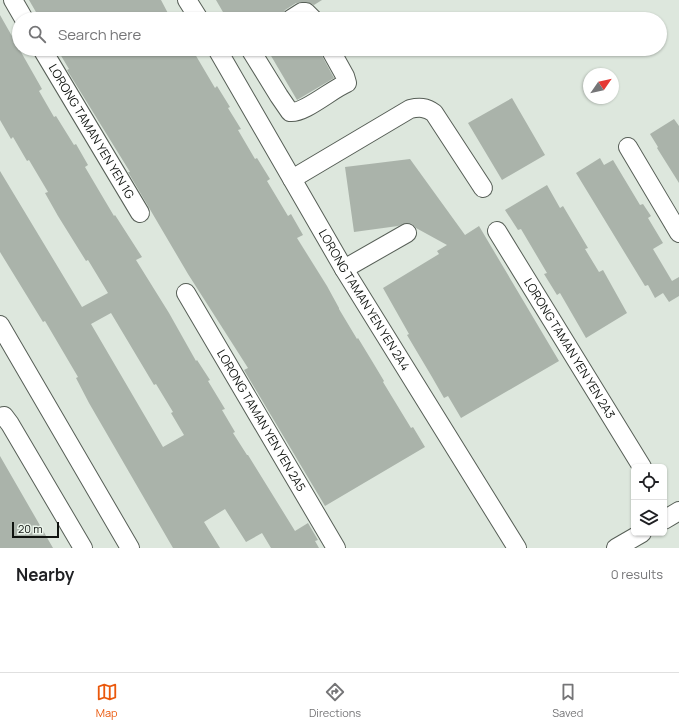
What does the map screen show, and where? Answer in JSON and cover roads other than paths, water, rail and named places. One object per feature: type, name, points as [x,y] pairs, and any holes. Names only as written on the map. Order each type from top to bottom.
[{"type":"street","points":[[13,0],[20,12]]},
{"type":"street","points":[[187,0],[195,12]]},
{"type":"street","name":"LORONG TAMAN YEN YEN 1G","points":[[46,56],[140,213]]},
{"type":"street","name":"LORONG TAMAN YEN YEN 2A4","points":[[220,56],[344,268],[517,548]]},
{"type":"street","points":[[254,56],[290,112],[294,112],[304,109],[338,87],[347,83],[345,76],[334,56]]},
{"type":"street","points":[[292,179],[410,109],[418,107],[429,109],[434,112],[483,188]]},
{"type":"street","points":[[628,147],[679,233]]},
{"type":"street","name":"LORONG TAMAN YEN YEN 2A3","points":[[497,231],[640,464]]},
{"type":"street","points":[[344,268],[407,233]]},
{"type":"street","name":"LORONG TAMAN YEN YEN 2A5","points":[[186,293],[336,548]]},
{"type":"street","points":[[0,325],[130,548]]},
{"type":"street","points":[[0,417],[4,416],[10,424],[84,548]]},
{"type":"street","points":[[616,548],[637,536]]}]
